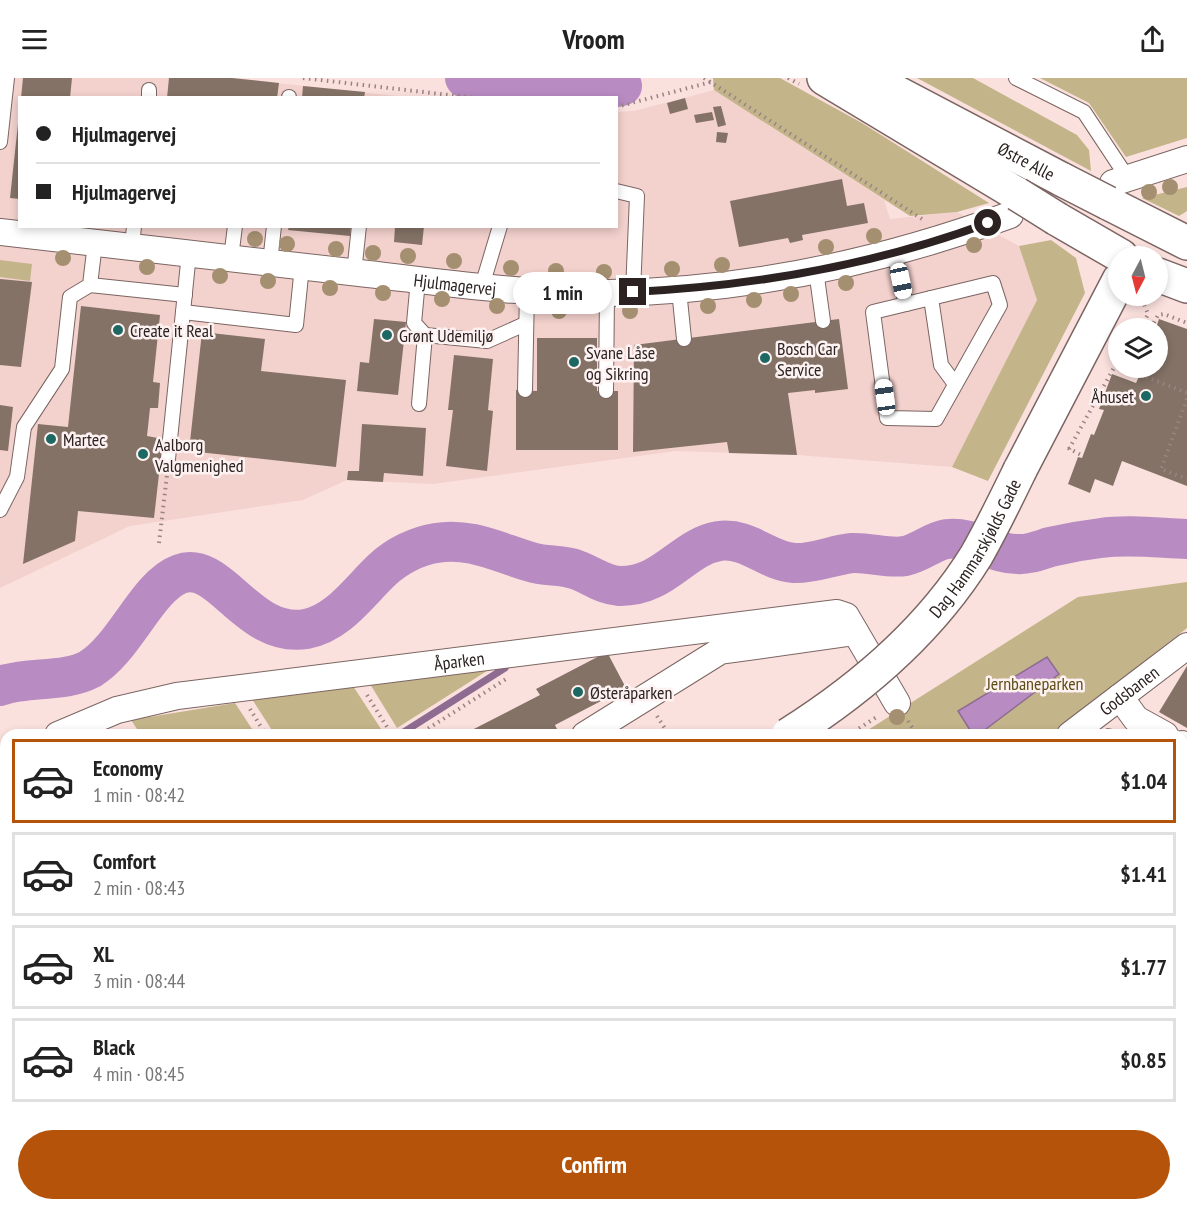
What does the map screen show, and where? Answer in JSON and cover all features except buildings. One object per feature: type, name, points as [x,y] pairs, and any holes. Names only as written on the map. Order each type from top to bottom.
[{"type":"street","name":"Østre Alle","points":[[824,78],[1014,205],[1058,219],[1108,248]]},
{"type":"street","name":"Østre Alle","points":[[869,78],[1063,180],[1116,188],[1149,224],[1187,243]]},
{"type":"street","points":[[1116,188],[1187,159]]},
{"type":"street","name":"Hjulmagervej","points":[[0,232],[94,243],[133,237],[189,253],[302,267],[526,291],[607,293],[679,290],[816,270],[894,253],[944,239],[1014,205]]},
{"type":"street","points":[[1137,246],[1149,224]]},
{"type":"street","points":[[1168,286],[1187,286]]},
{"type":"street","name":"Dag Hammarskjølds Gade","points":[[797,729],[855,689],[924,624],[976,556],[1020,470],[1126,306]]},
{"type":"street","name":"Åparken","points":[[71,729],[117,710],[177,696],[837,614],[846,616],[897,704]]},
{"type":"street","points":[[595,729],[720,651],[855,632]]},
{"type":"street","name":"Godsbanen","points":[[1078,729],[1187,646]]},
{"type":"street","points":[[1120,697],[1136,719],[1154,729]]},
{"type":"lane","points":[[0,142],[7,78]]},
{"type":"lane","points":[[1016,78],[1084,112],[1116,188]]},
{"type":"lane","points":[[618,191],[637,196],[633,292]]},
{"type":"lane","points":[[231,258],[235,228]]},
{"type":"lane","points":[[270,263],[274,228]]},
{"type":"lane","points":[[354,273],[359,228]]},
{"type":"lane","points":[[482,286],[499,228]]},
{"type":"lane","points":[[90,285],[94,243]]},
{"type":"lane","points":[[168,459],[189,253]]},
{"type":"lane","points":[[894,253],[906,304]]},
{"type":"lane","points":[[183,312],[296,325],[302,267]]},
{"type":"lane","points":[[816,270],[823,321]]},
{"type":"lane","points":[[418,280],[414,323],[425,335],[487,341],[525,324]]},
{"type":"lane","points":[[993,283],[1000,305],[936,419],[887,418],[873,312],[931,298],[993,283]]},
{"type":"lane","points":[[0,510],[17,477],[24,427],[62,369],[70,297],[90,285],[185,295]]},
{"type":"lane","points":[[679,290],[684,339]]},
{"type":"lane","points":[[525,390],[526,291]]},
{"type":"lane","points":[[606,391],[607,293]]},
{"type":"lane","points":[[931,298],[941,364],[955,384]]},
{"type":"lane","points":[[419,404],[425,335]]},
{"type":"path","points":[[303,78],[458,96]]},
{"type":"path","points":[[704,78],[934,227],[944,239]]},
{"type":"path","points":[[618,106],[711,82]]},
{"type":"path","points":[[1156,318],[1158,315],[1164,314],[1187,323]]},
{"type":"path","points":[[1083,456],[1070,450],[1109,378]]},
{"type":"path","points":[[1149,378],[1187,393]]},
{"type":"path","points":[[1187,399],[1161,469],[1187,479]]},
{"type":"path","points":[[159,543],[168,459]]},
{"type":"path","points":[[354,674],[389,729]]},
{"type":"path","points":[[427,729],[514,674]]},
{"type":"path","points":[[858,729],[897,704]]},
{"type":"shaded area","points":[[0,78],[232,78],[397,96],[18,96],[18,228],[618,228],[618,112],[634,111],[714,90],[884,200],[890,219],[957,212],[1019,246],[1037,300],[952,467],[797,455],[676,451],[433,484],[347,480],[303,500],[130,526],[0,588]]},
{"type":"shaded area","points":[[1047,657],[1059,674],[986,729],[969,729],[958,711]]},
{"type":"green space","points":[[713,78],[780,78],[862,123],[989,203],[957,212],[910,216],[714,90]]},
{"type":"green space","points":[[917,78],[973,78],[1077,135],[1089,150],[1091,171]]},
{"type":"green space","points":[[1040,78],[1187,78],[1187,138],[1126,157],[1089,103]]},
{"type":"green space","points":[[1187,187],[1187,211],[1179,216],[1142,198]]},
{"type":"green space","points":[[1051,240],[1076,258],[1085,293],[988,481],[952,467],[1037,300],[1019,246]]},
{"type":"green space","points":[[0,260],[32,264],[30,281],[0,277]]},
{"type":"green space","name":"Jernbaneparken","points":[[1187,582],[1187,628],[1057,729],[869,729],[1078,597]]},
{"type":"green space","points":[[490,669],[397,728],[370,684]]},
{"type":"green space","points":[[353,686],[381,729],[271,729],[252,699]]},
{"type":"green space","points":[[235,703],[252,729],[137,729],[131,720]]},
{"type":"waterway","points":[[465,78],[592,92],[622,86]]},
{"type":"waterway","points":[[0,686],[69,676],[90,669],[114,647],[157,591],[180,574],[195,572],[222,587],[267,623],[286,629],[306,629],[318,626],[339,613],[395,560],[415,549],[436,543],[473,544],[537,564],[571,568],[602,582],[619,586],[635,585],[649,580],[694,551],[719,541],[739,542],[775,558],[794,563],[852,553],[905,556],[947,539],[966,540],[1000,551],[1021,554],[1069,543],[1112,537],[1187,539]]},
{"type":"waterway","points":[[408,729],[505,668]]},
{"type":"place","name":"Create it Real","points":[[118,330]]},
{"type":"place","name":"Grønt Udemiljø","points":[[387,335]]},
{"type":"place","name":"Bosch Car Service","points":[[765,358]]},
{"type":"place","name":"Svane Låse og Sikring","points":[[574,362]]},
{"type":"place","name":"Åhuset","points":[[1146,396]]},
{"type":"place","name":"Martec","points":[[51,439]]},
{"type":"place","name":"Aalborg Valgmenighed","points":[[143,454]]},
{"type":"place","name":"Østeråparken","points":[[578,692]]},
{"type":"route","points":[[633,292],[679,290],[816,270],[894,253],[944,239],[988,223]]}]
